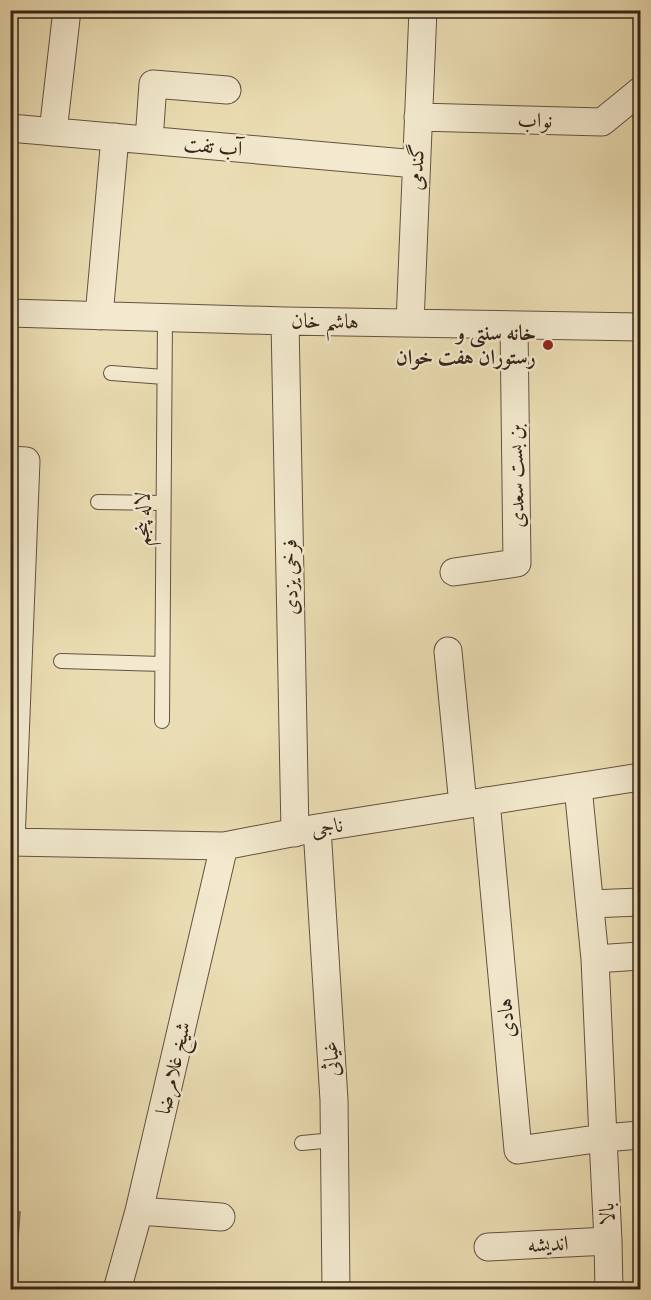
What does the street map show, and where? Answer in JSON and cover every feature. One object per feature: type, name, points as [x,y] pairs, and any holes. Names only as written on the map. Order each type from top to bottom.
[{"type":"street","points":[[53,132],[67,10]]},
{"type":"street","name":"گندمی","points":[[410,323],[423,10]]},
{"type":"street","points":[[149,140],[153,84],[227,90]]},
{"type":"street","name":"نواب","points":[[418,117],[602,123],[640,91]]},
{"type":"street","name":"آب تفت","points":[[10,128],[416,164]]},
{"type":"street","points":[[99,316],[115,137]]},
{"type":"street","name":"هاشم خان","points":[[10,313],[285,321],[640,327]]},
{"type":"street","name":"فرخی یزدی","points":[[285,321],[306,831]]},
{"type":"street","name":"بن بست سعدی","points":[[454,572],[517,563],[514,324]]},
{"type":"street","points":[[10,460],[26,461],[11,842]]},
{"type":"street","points":[[448,651],[475,803]]},
{"type":"street","name":"ناجی","points":[[11,842],[224,846],[640,777]]},
{"type":"street","name":"بالا","points":[[578,787],[595,959],[609,1290]]},
{"type":"street","name":"هادی","points":[[475,803],[518,1149],[603,1138]]},
{"type":"street","name":"غیاثی","points":[[306,831],[334,1100],[336,1290]]},
{"type":"street","name":"شیخ غلامرضا","points":[[117,1290],[139,1211],[224,846]]},
{"type":"street","points":[[590,904],[640,902]]},
{"type":"street","points":[[595,959],[640,956]]},
{"type":"street","points":[[603,1138],[640,1135]]},
{"type":"street","points":[[139,1211],[222,1217]]},
{"type":"street","name":"اندیشه","points":[[488,1247],[608,1241]]},
{"type":"lane","name":"لاله پنجم","points":[[162,721],[165,317]]},
{"type":"lane","points":[[111,373],[164,376]]},
{"type":"lane","points":[[98,501],[163,503]]},
{"type":"lane","points":[[61,661],[162,664]]},
{"type":"lane","points":[[302,1143],[334,1140]]},
{"type":"green space","points":[[11,1211],[20,1212],[14,1290],[10,1289]]},
{"type":"place","name":"خانه سنتی و رستوران هفت خوان","points":[[548,345]]}]
